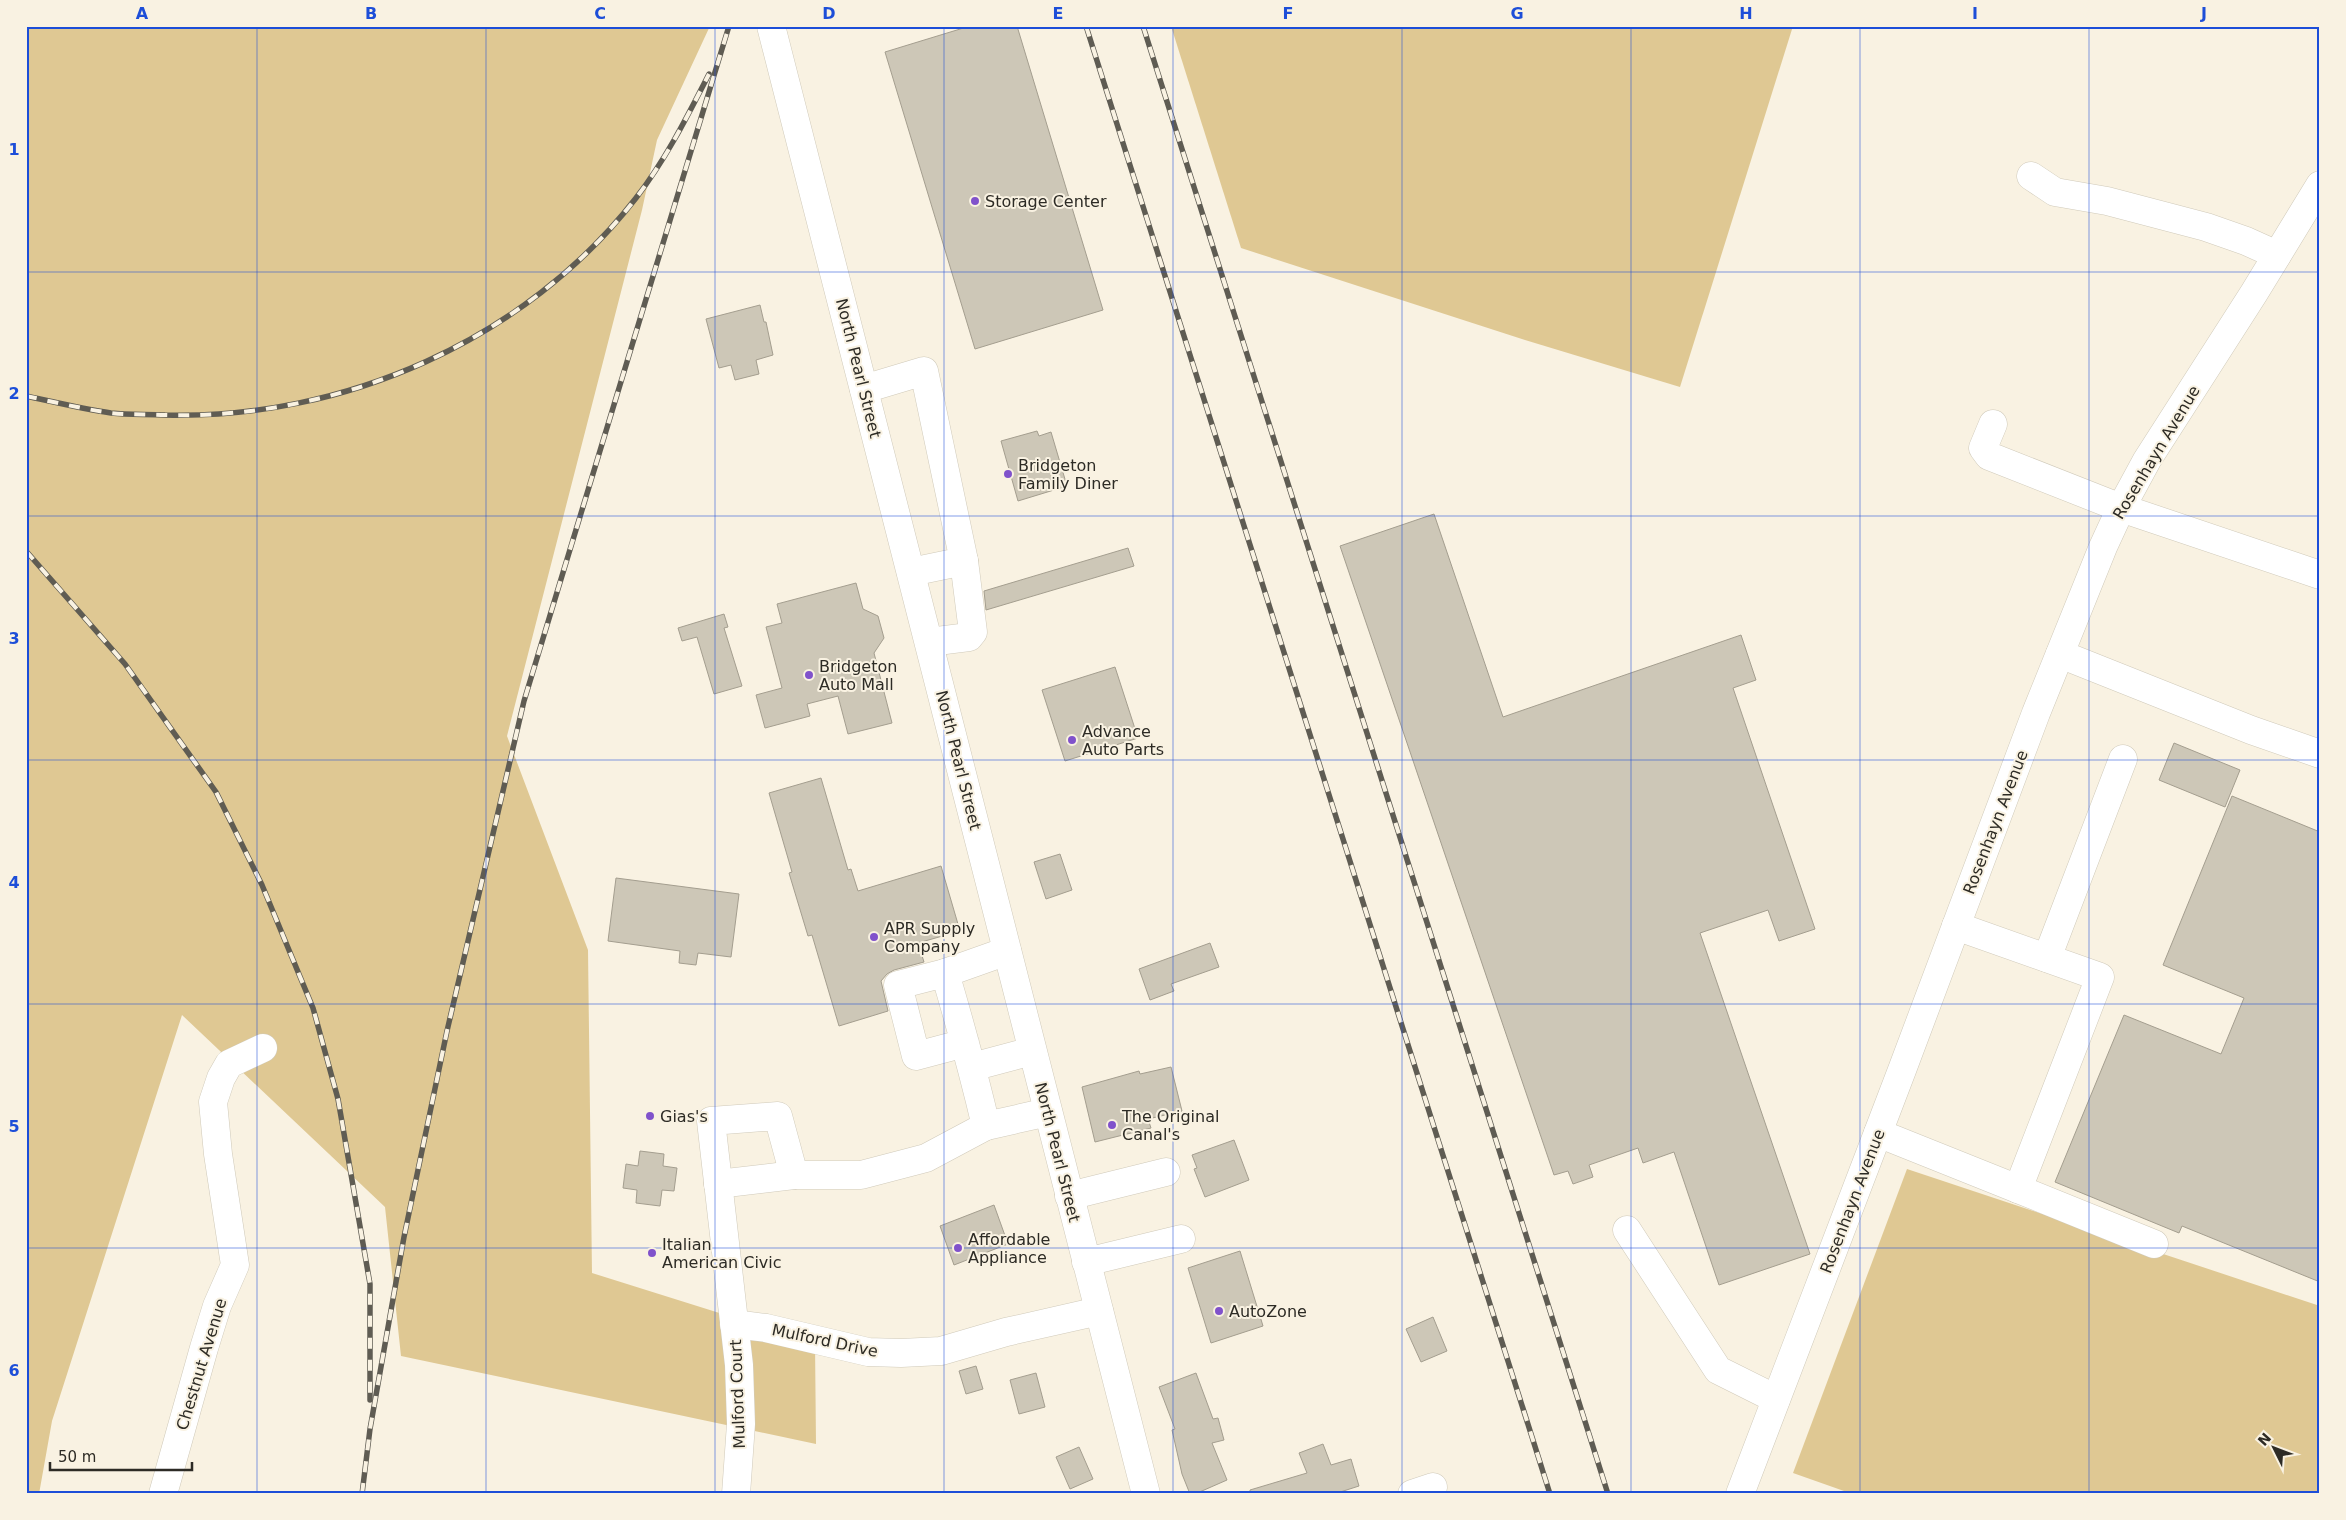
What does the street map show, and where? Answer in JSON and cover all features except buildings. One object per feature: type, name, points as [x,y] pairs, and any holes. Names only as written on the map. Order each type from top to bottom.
[{"type":"street","name":"North Pearl Street","points":[[771,26],[1146,1494]]},
{"type":"street","points":[[2031,176],[2055,192],[2107,201],[2206,227],[2246,241],[2277,255]]},
{"type":"street","name":"Rosenhayn Avenue","points":[[1740,1494],[2060,654],[2121,508],[2147,460],[2320,185]]},
{"type":"street","points":[[864,389],[924,371],[964,561],[974,632],[969,637],[929,642]]},
{"type":"street","points":[[1993,424],[1983,448],[1989,456],[2121,508],[2320,575]]},
{"type":"street","points":[[911,572],[964,561]]},
{"type":"street","points":[[2060,654],[2251,730],[2320,754]]},
{"type":"street","points":[[2047,958],[2123,759]]},
{"type":"street","points":[[1956,926],[2100,977],[2018,1189]]},
{"type":"street","points":[[1007,951],[945,973],[898,985],[916,1056],[1032,1051]]},
{"type":"street","points":[[945,973],[986,1126]]},
{"type":"street","name":"Chestnut Avenue","points":[[163,1494],[206,1340],[217,1306],[235,1264],[212,1102],[221,1078],[229,1064],[263,1048]]},
{"type":"street","points":[[718,1184],[794,1175],[861,1175],[926,1158],[986,1126],[1048,1112]]},
{"type":"street","points":[[734,1324],[711,1121],[778,1116],[794,1175]]},
{"type":"street","points":[[1878,1133],[2154,1244]]},
{"type":"street","points":[[1069,1196],[1166,1172]]},
{"type":"street","points":[[1627,1230],[1718,1370],[1776,1399]]},
{"type":"street","points":[[1086,1262],[1182,1239]]},
{"type":"street","name":"Mulford Drive","points":[[734,1324],[766,1328],[868,1352],[901,1353],[941,1351],[1006,1332],[1099,1311]]},
{"type":"street","name":"Mulford Court","points":[[734,1324],[741,1424],[736,1494]]},
{"type":"shaded area","points":[[26,26],[710,26],[657,140],[642,210],[507,736],[588,950],[592,1273],[815,1343],[816,1444],[401,1356],[385,1207],[182,1015],[52,1421],[39,1494],[26,1494]]},
{"type":"shaded area","points":[[1171,26],[1793,26],[1680,387],[1525,340],[1241,248]]},
{"type":"shaded area","points":[[1907,1169],[2320,1306],[2320,1494],[1843,1494],[1844,1491],[1793,1473]]},
{"type":"railway","points":[[362,1494],[370,1429],[404,1237],[447,1031],[524,701],[729,26]]},
{"type":"railway","points":[[1086,26],[1550,1494]]},
{"type":"railway","points":[[1143,26],[1608,1494]]},
{"type":"railway","points":[[26,396],[118,414],[232,413],[298,403],[363,386],[426,362],[486,330],[541,293],[591,248],[647,183],[676,138],[709,74]]},
{"type":"railway","points":[[26,551],[125,664],[216,792],[262,885],[313,1008],[338,1099],[370,1284],[370,1400]]},
{"type":"place","name":"Storage Center","points":[[975,201]]},
{"type":"place","name":"Bridgeton Family Diner","points":[[1008,474]]},
{"type":"place","name":"Bridgeton Auto Mall","points":[[809,675]]},
{"type":"place","name":"Advance Auto Parts","points":[[1072,740]]},
{"type":"place","name":"APR Supply Company","points":[[874,937]]},
{"type":"place","name":"Gias's","points":[[650,1116]]},
{"type":"place","name":"The Original Canal's","points":[[1112,1125]]},
{"type":"place","name":"Affordable Appliance","points":[[958,1248]]},
{"type":"place","name":"Italian American Civic","points":[[652,1253]]},
{"type":"place","name":"AutoZone","points":[[1219,1311]]}]
